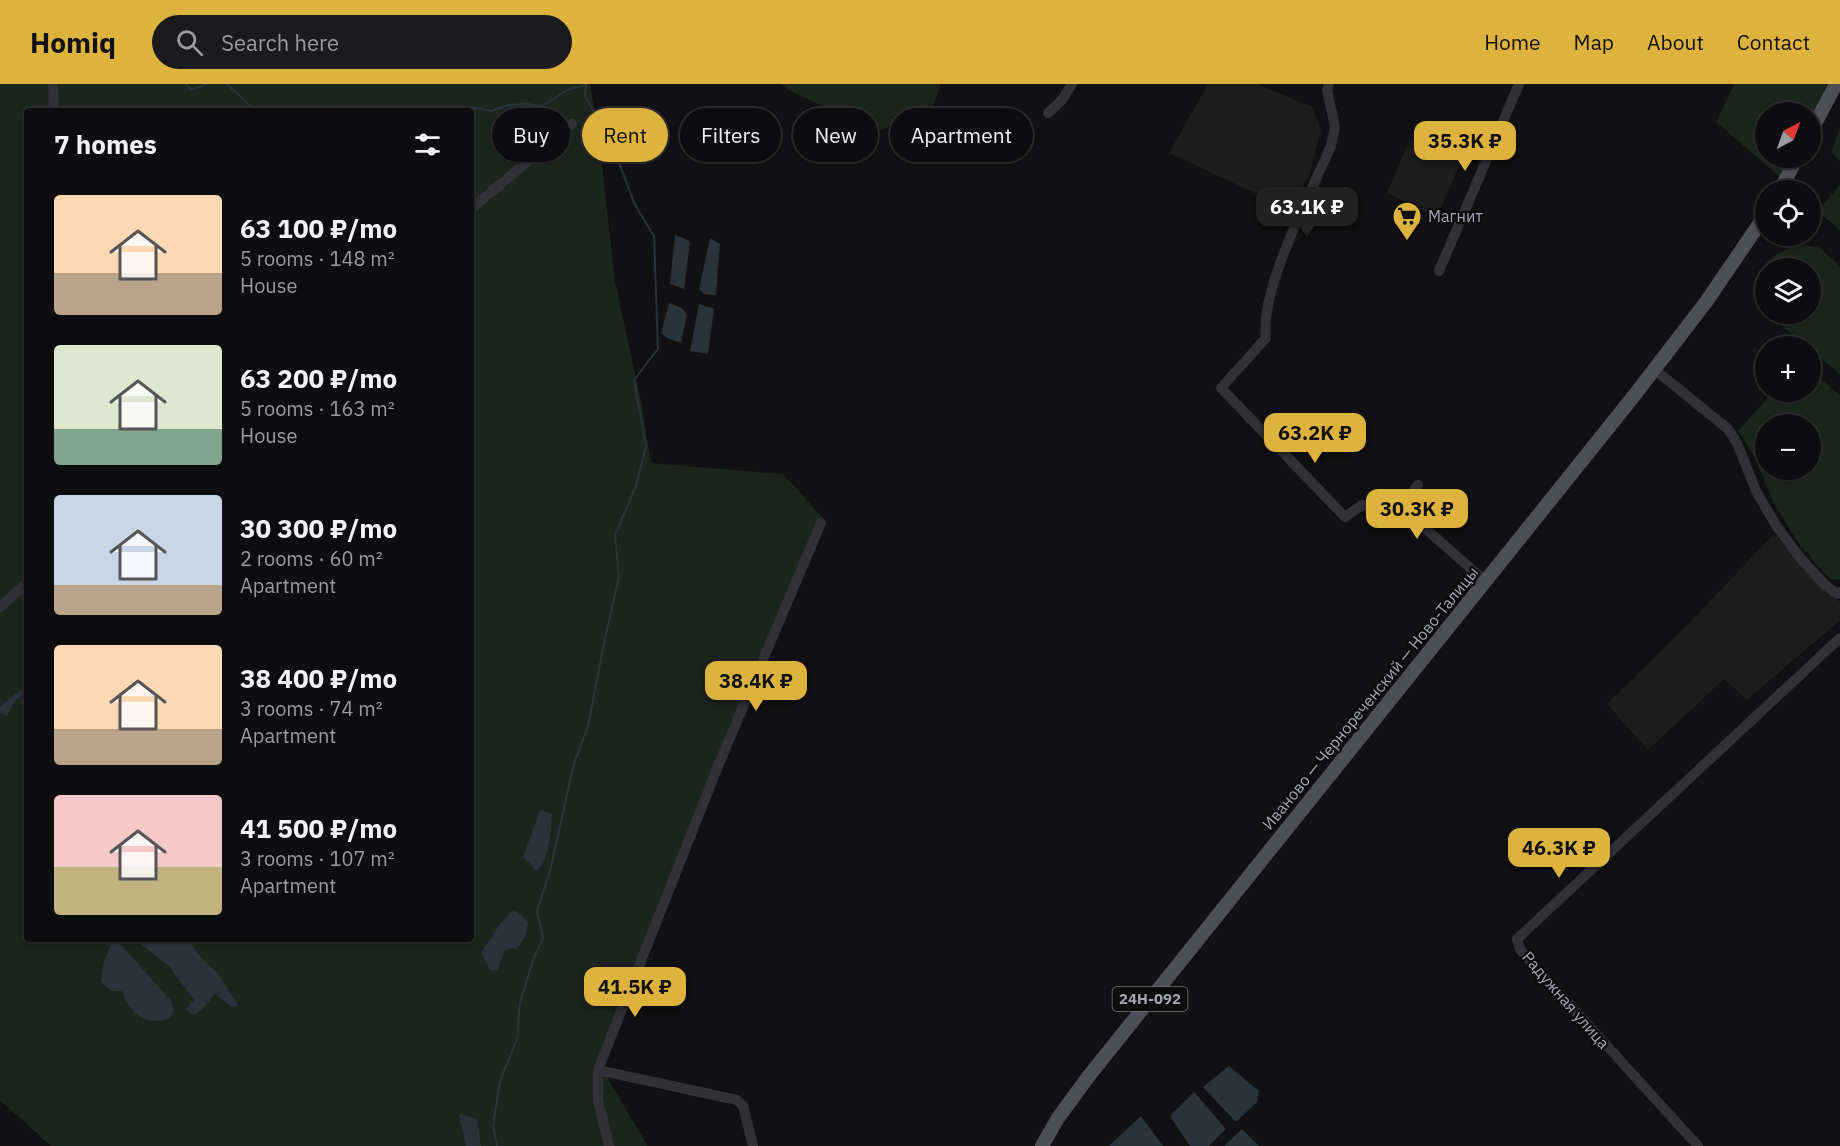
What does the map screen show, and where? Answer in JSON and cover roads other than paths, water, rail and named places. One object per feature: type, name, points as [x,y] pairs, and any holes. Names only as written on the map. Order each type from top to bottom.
[{"type":"main road","points":[[1821,112],[1836,84]]},
{"type":"main road","name":"Иваново — Чернореченский — Ново-Талицы","points":[[1042,1146],[1058,1118],[1088,1077],[1706,303],[1755,230]]},
{"type":"street","points":[[53,84],[54,108]]},
{"type":"street","points":[[1048,113],[1062,100],[1072,84]]},
{"type":"street","points":[[1329,84],[1327,90],[1335,127],[1331,146],[1272,285],[1264,326],[1266,338],[1221,388],[1345,517],[1362,505],[1382,506],[1410,515],[1485,581]]},
{"type":"street","points":[[1439,271],[1519,84]]},
{"type":"street","points":[[474,206],[572,124]]},
{"type":"street","points":[[1654,369],[1728,429],[1737,443],[1756,491],[1777,527],[1825,585],[1837,594],[1840,592]]},
{"type":"street","points":[[1410,515],[1406,506],[1418,485]]},
{"type":"street","points":[[609,1146],[598,1100],[598,1070],[718,766],[821,523]]},
{"type":"street","points":[[0,607],[24,587]]},
{"type":"street","name":"Радужная улица","points":[[1698,1146],[1527,958],[1520,949],[1517,939],[1840,638]]},
{"type":"street","points":[[598,1070],[737,1100],[743,1107],[753,1146]]},
{"type":"waterway","points":[[186,84],[191,90],[207,84]]},
{"type":"waterway","points":[[227,84],[253,108]]},
{"type":"waterway","points":[[497,1146],[493,1126],[500,1081],[517,1039],[520,1003],[534,957],[543,938],[537,911],[550,871],[574,763],[588,726],[619,577],[615,535],[636,486],[646,446],[634,380],[658,349],[654,236],[635,205],[612,144],[585,96],[586,84]]},
{"type":"waterway","points":[[465,108],[492,111],[508,105],[542,106],[567,90],[585,85]]},
{"type":"waterway","points":[[318,108],[320,106],[327,108]]},
{"type":"waterway","points":[[378,108],[391,108]]},
{"type":"place","name":"Магнит","points":[[1407,242]]}]
